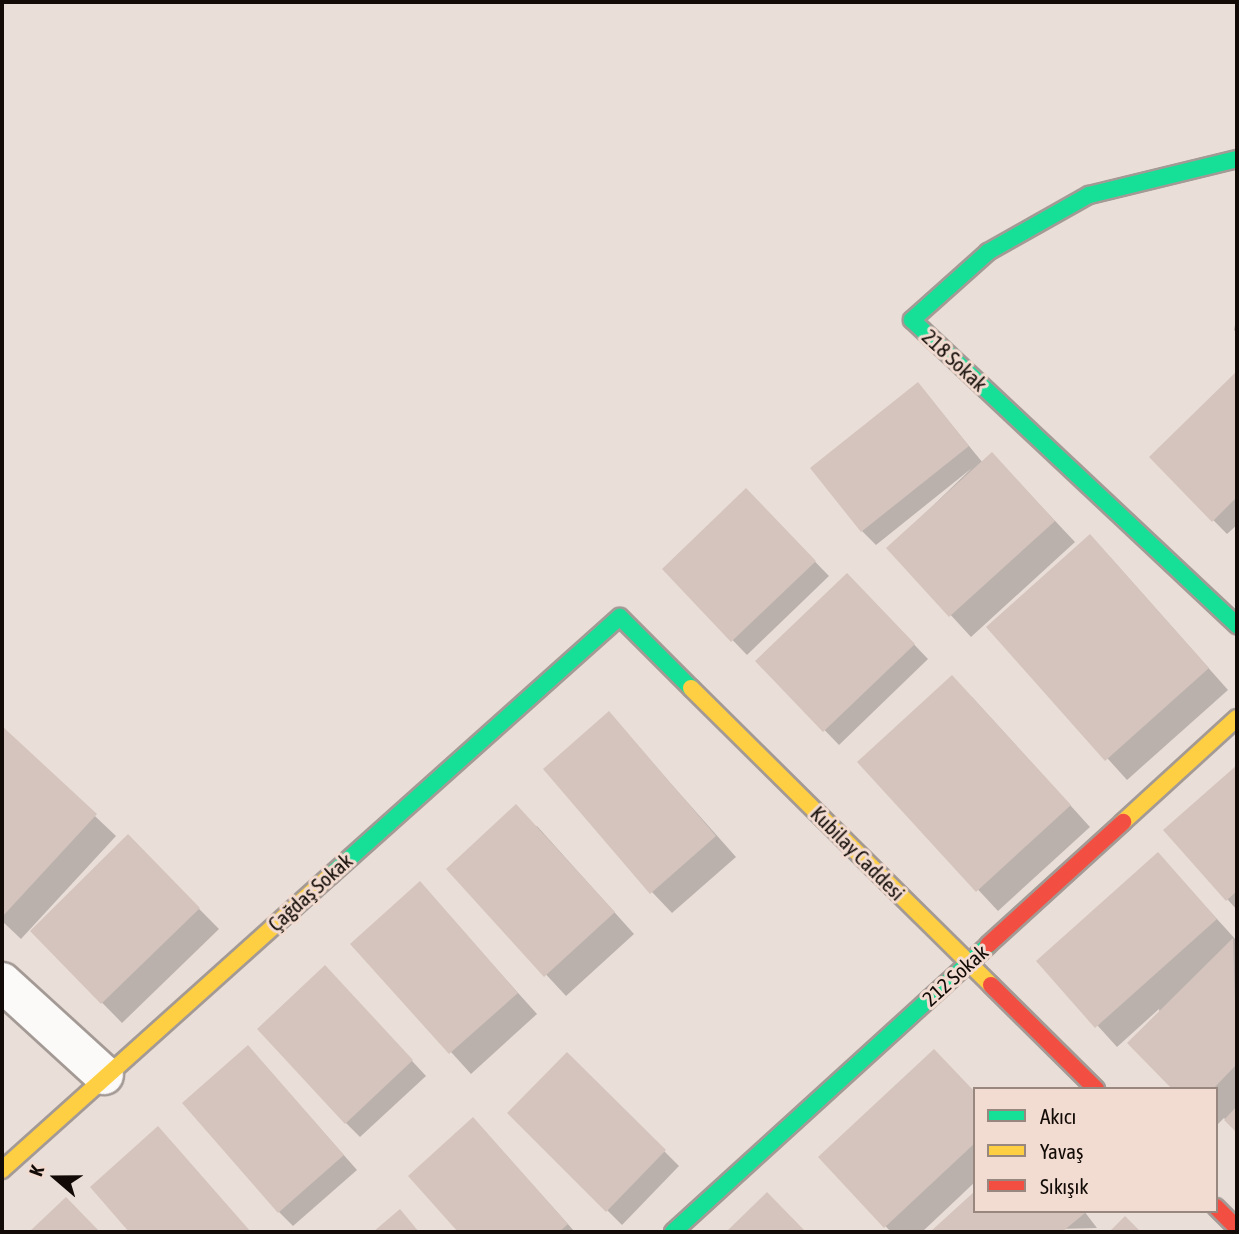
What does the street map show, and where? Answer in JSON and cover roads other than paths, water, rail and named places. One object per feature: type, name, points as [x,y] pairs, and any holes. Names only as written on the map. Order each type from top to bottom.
[{"type":"street","name":"218 Sokak","points":[[1237,159],[1089,195],[988,252],[912,320],[1237,625]]},
{"type":"street","name":"Kubilay Caddesi","points":[[621,617],[1094,1087]]},
{"type":"street","name":"Çağdaş Sokak","points":[[2,1170],[104,1074],[621,617]]},
{"type":"street","name":"212 Sokak","points":[[673,1232],[1237,718]]},
{"type":"street","points":[[2,982],[104,1074]]},
{"type":"street","points":[[1218,1209],[1237,1228]]}]
